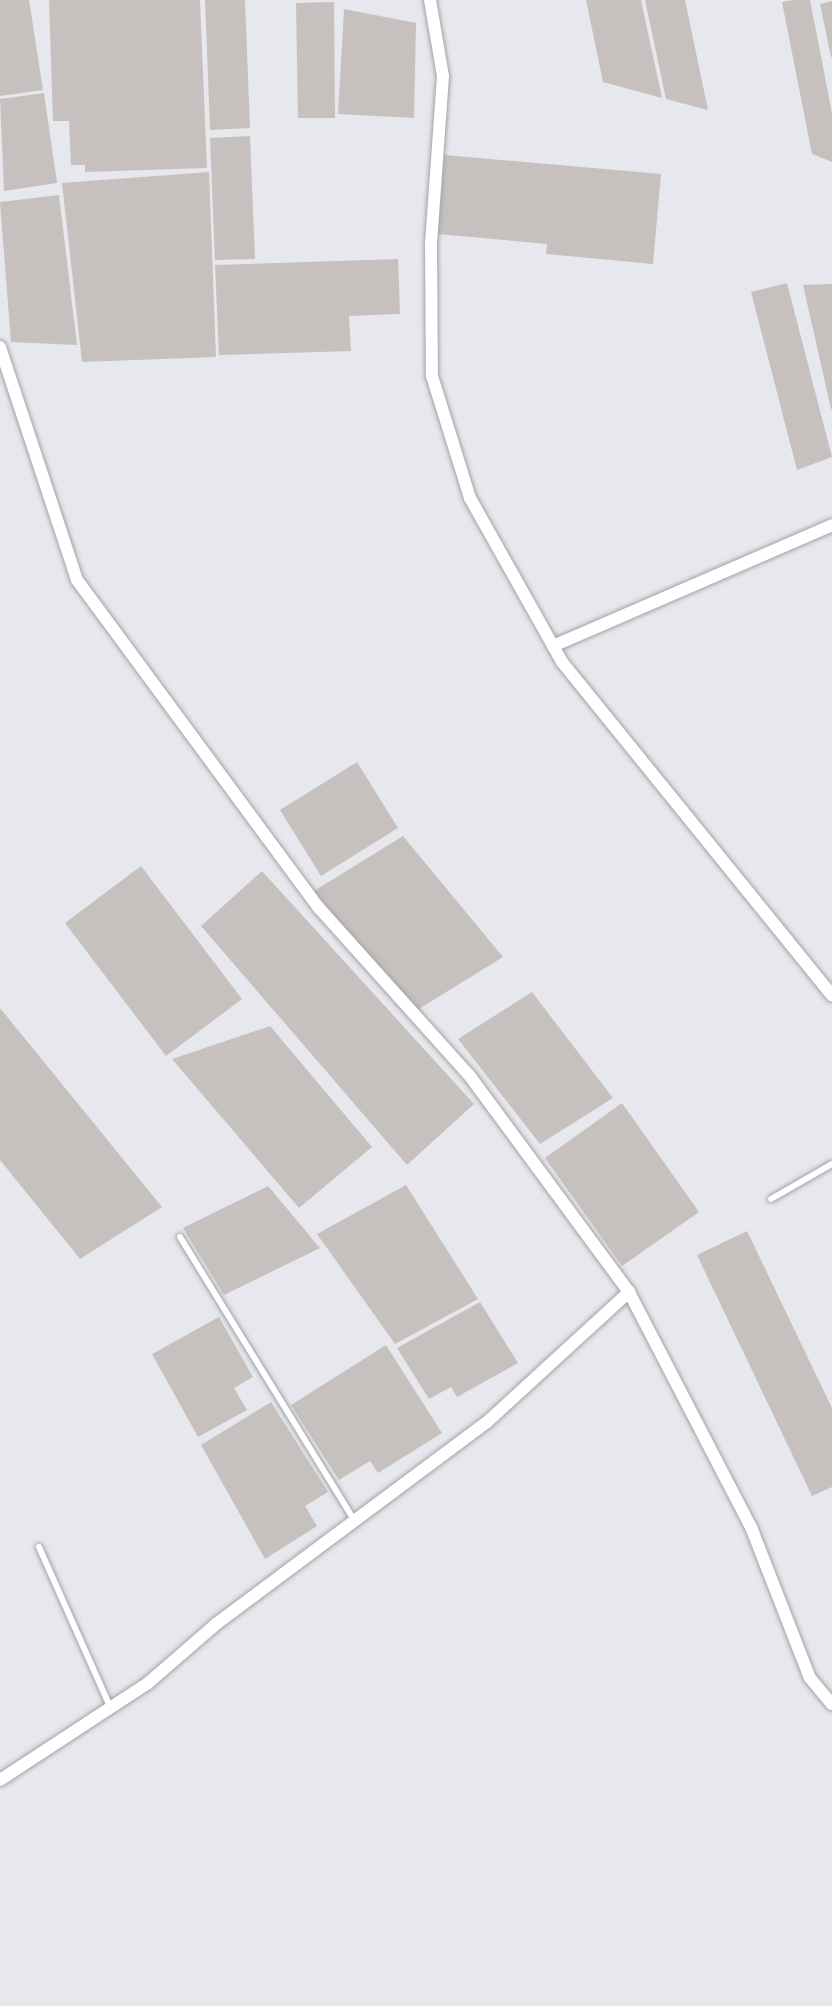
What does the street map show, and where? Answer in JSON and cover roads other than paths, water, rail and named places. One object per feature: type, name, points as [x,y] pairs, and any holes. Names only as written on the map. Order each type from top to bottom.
[{"type":"street","points":[[430,0],[443,76],[431,243],[432,376],[470,498],[553,646],[832,996]]},
{"type":"street","points":[[0,346],[77,580],[319,908],[469,1075],[629,1292],[751,1527],[810,1678],[832,1704]]},
{"type":"street","points":[[553,646],[832,524]]},
{"type":"street","points":[[0,1780],[111,1709],[487,1422],[629,1292]]},
{"type":"lane","points":[[771,1199],[832,1164]]},
{"type":"lane","points":[[180,1237],[356,1523]]},
{"type":"lane","points":[[39,1547],[111,1709]]}]
